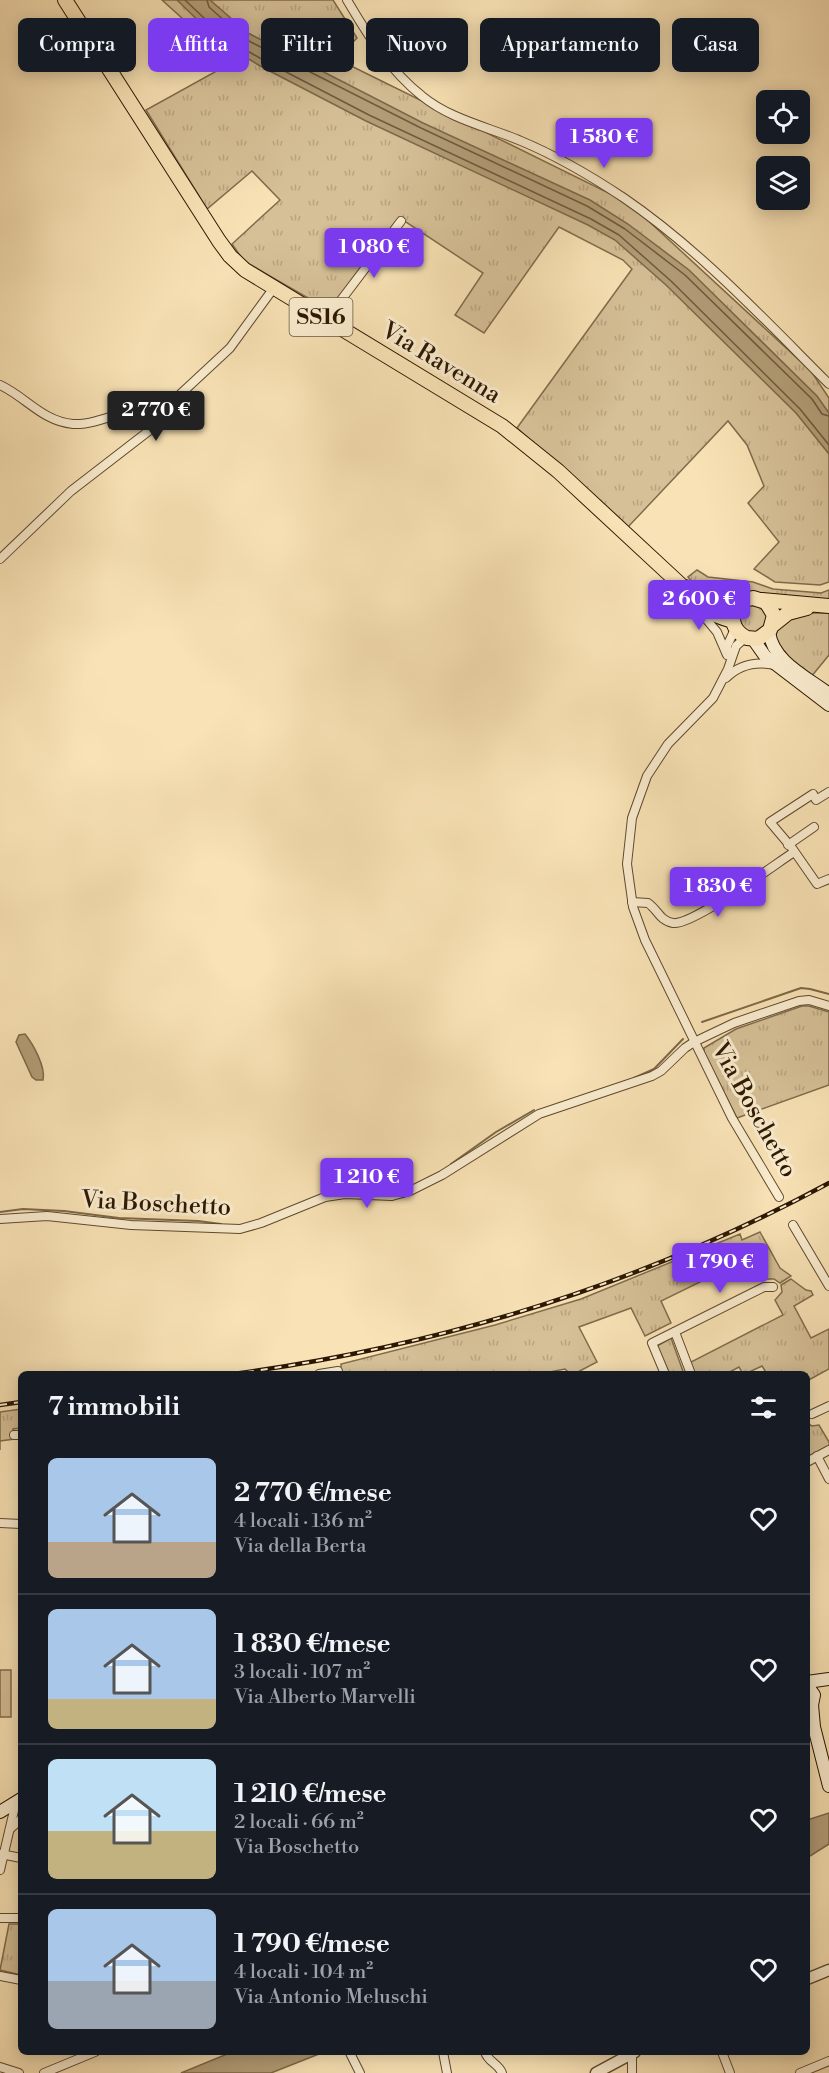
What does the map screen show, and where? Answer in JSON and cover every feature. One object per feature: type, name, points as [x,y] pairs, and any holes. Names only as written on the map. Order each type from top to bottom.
[{"type":"main road","name":"Via Ravenna","points":[[65,0],[226,251],[244,270],[466,403],[511,433],[558,471],[709,613],[742,632],[765,656],[829,705]]},
{"type":"main road","name":"Via Ravenna","points":[[686,592],[744,600],[753,598],[824,606]]},
{"type":"main road","points":[[744,600],[734,610],[742,632],[762,637],[781,617],[795,610],[824,606]]},
{"type":"main road","points":[[762,600],[772,609],[771,645],[778,655],[829,694]]},
{"type":"main road","points":[[810,1695],[829,1681]]},
{"type":"main road","points":[[810,1702],[828,1784]]},
{"type":"main road","points":[[810,1742],[823,1766]]},
{"type":"main road","points":[[0,1813],[18,1802]]},
{"type":"street","points":[[346,0],[388,62],[421,96],[448,112],[558,158],[626,200],[669,231],[699,257],[829,384]]},
{"type":"street","points":[[326,320],[401,221]]},
{"type":"street","points":[[0,559],[71,491],[145,434],[168,406],[230,348],[273,289]]},
{"type":"street","points":[[0,385],[45,416],[72,424],[105,420],[155,405],[168,406]]},
{"type":"street","points":[[686,592],[717,632],[727,655]]},
{"type":"street","points":[[728,669],[727,646],[742,632]]},
{"type":"street","points":[[694,1042],[645,940],[632,902],[627,864],[628,841],[640,790],[652,768],[664,750],[706,706],[722,682],[742,632]]},
{"type":"street","points":[[722,682],[735,670],[749,664],[766,663],[777,666]]},
{"type":"street","points":[[829,792],[816,800],[813,794],[770,822],[817,884],[829,879]]},
{"type":"street","points":[[632,902],[648,903],[663,919],[671,923],[681,923],[717,903],[791,848],[814,827]]},
{"type":"street","name":"Via Boschetto","points":[[0,1219],[47,1216],[131,1225],[233,1229],[255,1225],[332,1195],[398,1195],[442,1175],[539,1114],[652,1076],[694,1042],[734,1023],[799,1000],[809,1000],[829,1006]]},
{"type":"street","name":"Via Boschetto","points":[[694,1042],[732,1118],[779,1197]]},
{"type":"street","points":[[793,1225],[829,1286]]},
{"type":"street","points":[[664,1371],[652,1343],[764,1287],[773,1287]]},
{"type":"street","points":[[675,1332],[690,1371]]},
{"type":"street","points":[[812,1414],[829,1406]]},
{"type":"street","points":[[810,1460],[829,1450]]},
{"type":"street","points":[[817,1456],[829,1479]]},
{"type":"street","points":[[0,1523],[18,1524]]},
{"type":"street","points":[[0,1870],[2,1854],[18,1804]]},
{"type":"street","points":[[10,1829],[18,1822]]},
{"type":"street","points":[[2,1854],[18,1857]]},
{"type":"street","points":[[0,1918],[18,1918]]},
{"type":"street","points":[[810,1978],[829,1970]]},
{"type":"street","points":[[0,1976],[18,1979]]},
{"type":"street","points":[[44,2073],[88,2055]]},
{"type":"street","points":[[351,2055],[360,2073]]},
{"type":"street","points":[[444,2055],[447,2073]]},
{"type":"street","points":[[486,2055],[502,2073]]},
{"type":"street","points":[[596,2073],[629,2055]]},
{"type":"street","points":[[633,2055],[633,2073]]},
{"type":"street","points":[[723,2055],[730,2073]]},
{"type":"street","points":[[800,2073],[829,2061]]},
{"type":"street","points":[[0,2067],[19,2073]]},
{"type":"green space","points":[[162,0],[333,0],[344,18],[261,18],[261,72],[354,72],[354,67],[629,203],[811,371],[829,398],[829,582],[820,585],[775,582],[754,569],[779,542],[748,503],[764,486],[747,445],[728,421],[628,527],[517,428],[632,269],[623,260],[559,227],[484,333],[455,315],[483,273],[400,218],[329,310],[244,261],[232,244],[280,200],[252,171],[207,209],[146,110],[215,72],[249,72],[249,18],[182,18]]},
{"type":"green space","points":[[697,570],[708,577],[753,582],[773,589],[821,593],[829,590],[829,600],[707,589],[688,577]]},
{"type":"green space","points":[[753,605],[763,609],[767,619],[763,629],[753,633],[743,629],[739,619],[743,609]]},
{"type":"green space","points":[[808,613],[829,613],[829,655],[811,677],[782,655],[774,642],[779,624]]},
{"type":"green space","points":[[802,1006],[829,1012],[829,1085],[737,1118],[704,1053],[704,1048],[736,1029]]},
{"type":"green space","points":[[760,1232],[780,1268],[791,1276],[780,1283],[774,1279],[767,1279],[751,1257],[661,1301],[671,1323],[645,1336],[631,1308],[579,1327],[597,1362],[580,1371],[565,1369],[554,1371],[341,1371],[341,1364],[495,1325],[581,1299],[740,1234],[742,1240]]},
{"type":"green space","points":[[791,1279],[811,1291],[813,1295],[794,1306],[811,1338],[829,1329],[829,1369],[810,1379],[810,1371],[765,1371],[762,1366],[751,1371],[741,1371],[739,1367],[732,1371],[693,1371],[689,1363],[783,1315],[775,1300],[782,1292],[781,1285]]},
{"type":"green space","points":[[671,1338],[683,1371],[667,1371],[657,1346]]},
{"type":"green space","points":[[18,1409],[18,1428],[13,1429],[14,1439],[0,1441],[0,1412]]},
{"type":"green space","points":[[810,1425],[819,1425],[829,1446],[810,1456]]},
{"type":"green space","points":[[0,1670],[11,1670],[11,1717],[0,1717]]},
{"type":"green space","points":[[9,1924],[18,1924],[18,1974],[0,1970]]},
{"type":"water","points":[[177,0],[210,0],[231,18],[195,18]]},
{"type":"water","points":[[249,34],[261,40],[261,66],[249,59]]},
{"type":"water","points":[[272,72],[324,72],[423,123],[590,200],[628,224],[689,270],[817,396],[829,413],[829,454],[796,413],[666,285],[615,240],[588,225],[366,121]]},
{"type":"water","points":[[25,1034],[41,1062],[43,1080],[36,1080],[32,1077],[16,1042],[19,1035]]},
{"type":"water","points":[[829,1813],[829,1844],[810,1856],[810,1819]]},
{"type":"water","points":[[225,2055],[316,2055],[271,2073],[181,2073]]},
{"type":"waterway","points":[[702,1022],[801,988],[829,994]]},
{"type":"waterway","points":[[634,1078],[654,1069],[683,1039]]},
{"type":"waterway","points":[[451,1164],[496,1132],[534,1110]]},
{"type":"waterway","points":[[0,1212],[23,1209],[64,1211],[119,1218],[221,1224]]},
{"type":"railway","points":[[252,1371],[388,1346],[464,1328],[540,1306],[687,1251],[759,1219],[829,1183]]},
{"type":"railway","points":[[0,1405],[18,1402]]}]
